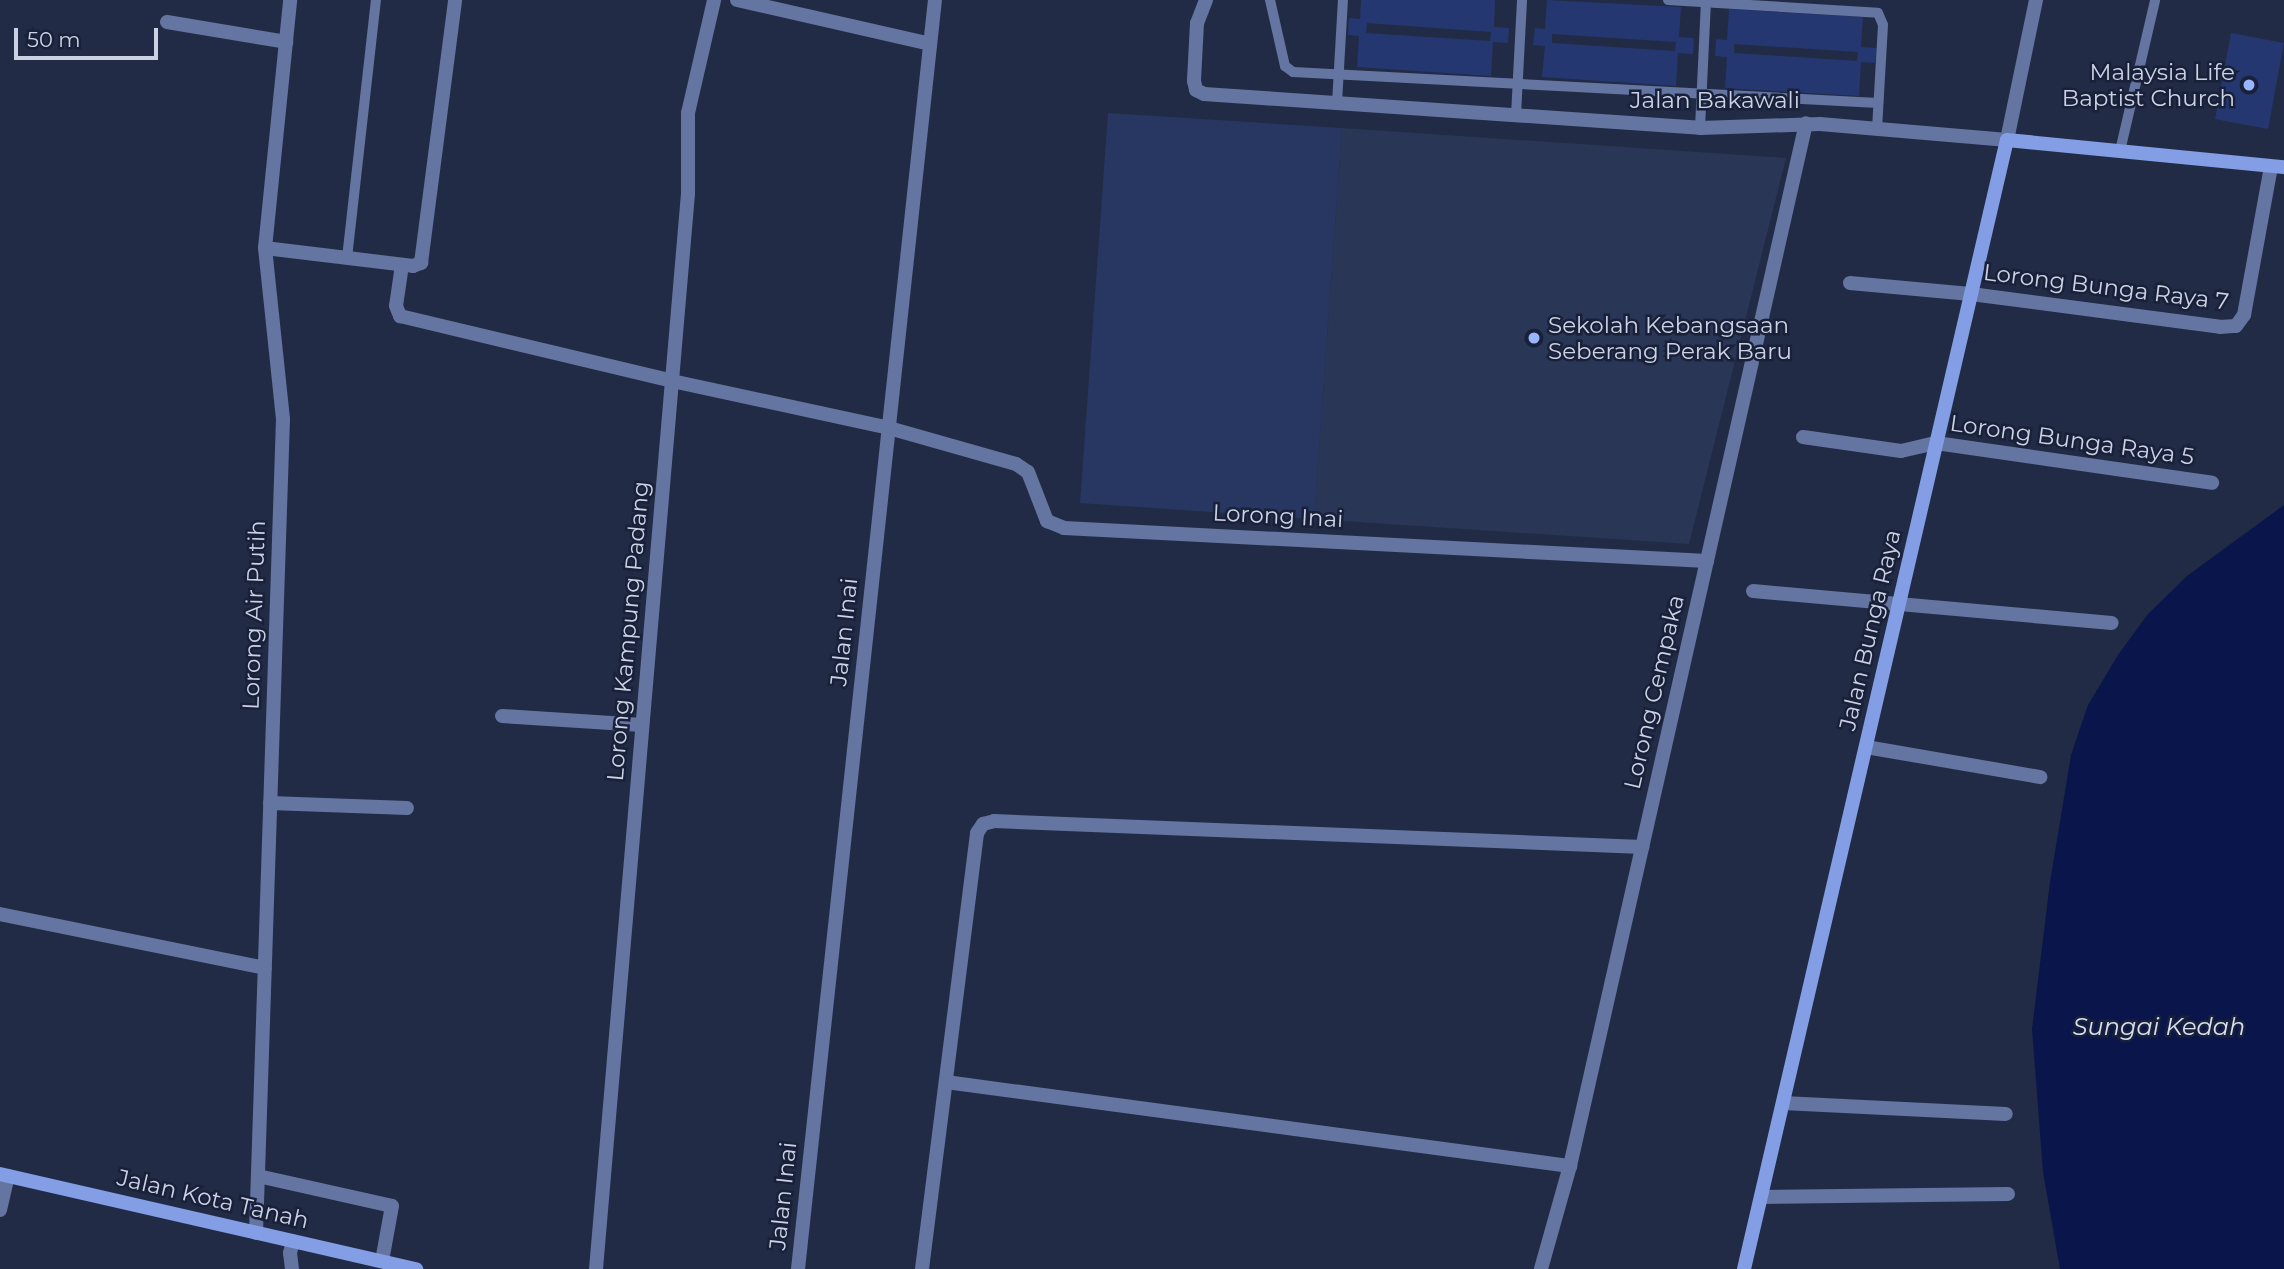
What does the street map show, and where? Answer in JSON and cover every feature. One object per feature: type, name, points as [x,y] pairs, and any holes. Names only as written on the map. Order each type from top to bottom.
[{"type":"street","name":"Lorong Air Putih","points":[[256,1233],[283,419],[265,248],[290,0]]},
{"type":"street","points":[[265,248],[402,265],[416,266],[422,260],[455,0]]},
{"type":"street","name":"Lorong Kampung Padang","points":[[596,1269],[690,172],[688,113],[713,0]]},
{"type":"street","points":[[737,0],[930,44]]},
{"type":"street","name":"Jalan Inai","points":[[798,1269],[935,0]]},
{"type":"street","name":"Jalan Bakawali","points":[[1206,0],[1197,23],[1196,90],[1204,94],[1700,128],[1806,123],[2277,167]]},
{"type":"street","name":"Jalan Bunga Raya","points":[[1744,1269],[2007,140],[2036,0]]},
{"type":"street","points":[[167,22],[286,42]]},
{"type":"street","name":"Lorong Cempaka","points":[[1542,1269],[1570,1166],[1806,123]]},
{"type":"street","name":"Lorong Bunga Raya 7","points":[[1850,283],[1971,294],[2236,327],[2244,315],[2277,167]]},
{"type":"street","name":"Lorong Inai","points":[[402,265],[396,306],[398,314],[403,317],[672,381],[889,428],[1023,467],[1028,471],[1047,521],[1063,528],[1707,561]]},
{"type":"street","name":"Lorong Bunga Raya 5","points":[[1803,437],[1900,451],[1936,443],[2212,483]]},
{"type":"street","points":[[1754,591],[2112,623]]},
{"type":"street","points":[[502,716],[642,725]]},
{"type":"street","points":[[1866,747],[2040,777]]},
{"type":"street","points":[[270,803],[407,808]]},
{"type":"street","points":[[922,1269],[977,833],[983,824],[989,821],[1642,846]]},
{"type":"street","points":[[0,914],[265,968]]},
{"type":"street","points":[[946,1083],[1570,1166]]},
{"type":"street","points":[[1783,1103],[2007,1114]]},
{"type":"street","points":[[0,1210],[4,1175]]},
{"type":"street","name":"Jalan Kota Tanah","points":[[4,1175],[416,1269]]},
{"type":"street","points":[[258,1176],[392,1206],[382,1261]]},
{"type":"street","points":[[1761,1197],[2008,1194]]},
{"type":"street","points":[[292,1269],[290,1253],[293,1241]]},
{"type":"lane","points":[[347,258],[376,0]]},
{"type":"lane","points":[[1270,0],[1288,70],[1878,103]]},
{"type":"lane","points":[[1337,103],[1343,0]]},
{"type":"lane","points":[[1516,115],[1522,0]]},
{"type":"lane","points":[[1668,0],[1878,13],[1882,21],[1877,129]]},
{"type":"lane","points":[[2120,152],[2155,0]]},
{"type":"lane","points":[[1700,128],[1706,2]]},
{"type":"shaded area","points":[[1108,113],[1342,128],[1314,519],[1080,503]]},
{"type":"shaded area","name":"Sekolah Kebangsaan Seberang Perak Baru","points":[[1342,128],[1786,158],[1689,544],[1314,519]]},
{"type":"water","name":"Sungai Kedah","points":[[2284,505],[2284,1269],[2060,1269],[2043,1172],[2032,1029],[2050,882],[2071,755],[2088,705],[2118,655],[2148,614],[2187,576]]},
{"type":"building","points":[[1361,0],[1495,0],[1494,27],[1509,28],[1508,43],[1493,42],[1491,76],[1357,67],[1359,36],[1348,35],[1349,18],[1360,19]],"holes":[[[1367,23],[1491,32],[1490,41],[1366,33]]]},
{"type":"building","points":[[1547,0],[1681,7],[1679,37],[1694,38],[1693,54],[1678,53],[1676,86],[1542,77],[1545,46],[1533,45],[1535,28],[1545,29]],"holes":[[[1552,34],[1676,42],[1675,51],[1552,43]]]},
{"type":"building","points":[[1729,9],[1863,17],[1861,47],[1877,48],[1875,63],[1861,62],[1859,96],[1725,88],[1727,57],[1715,56],[1716,39],[1727,40]],"holes":[[[1734,44],[1858,52],[1857,61],[1734,53]]]},
{"type":"building","name":"Malaysia Life Baptist Church","points":[[2231,33],[2284,43],[2268,129],[2215,119]]},
{"type":"place","name":"Malaysia Life Baptist Church","points":[[2249,85]]},
{"type":"place","name":"Sekolah Kebangsaan Seberang Perak Baru","points":[[1534,338]]}]
